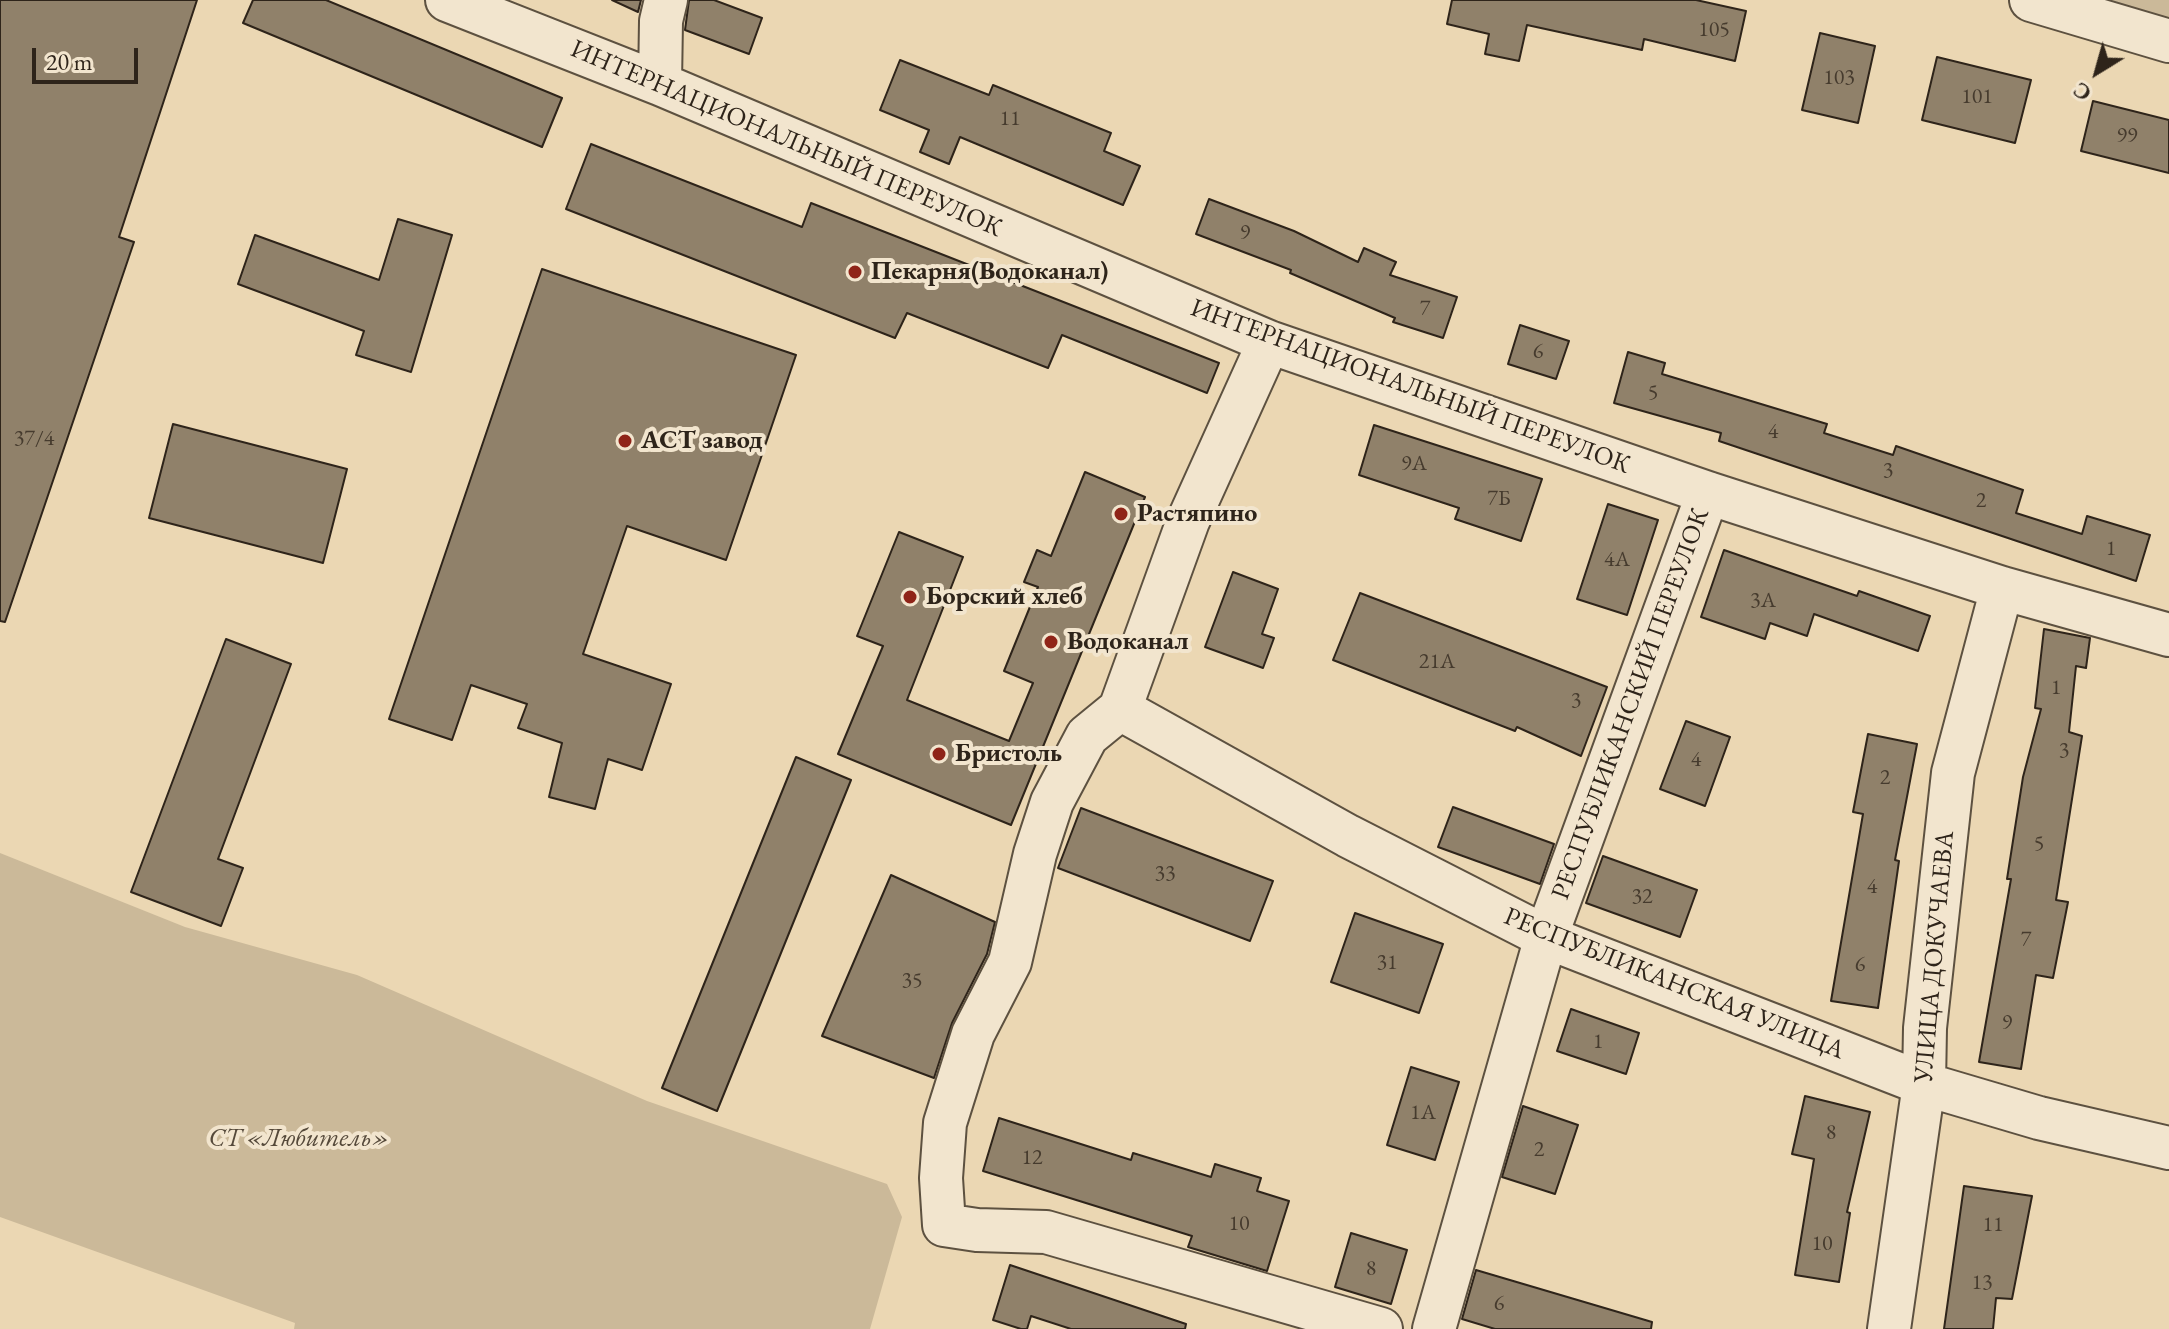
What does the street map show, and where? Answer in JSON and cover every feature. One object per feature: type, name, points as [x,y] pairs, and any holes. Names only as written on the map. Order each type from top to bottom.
[{"type":"street","name":"ИНТЕРНАЦИОНАЛЬНЫЙ ПЕРЕУЛОК","points":[[447,0],[660,84],[1269,342],[1708,493],[2002,588],[2169,635]]},
{"type":"street","points":[[660,84],[661,21],[666,0]]},
{"type":"street","points":[[2031,0],[2169,41]]},
{"type":"street","points":[[1269,342],[1188,521],[1120,709],[1087,736],[1052,802],[1035,854],[1010,962],[973,1034],[945,1123],[941,1178],[944,1225],[977,1230],[1046,1232],[1381,1329]]},
{"type":"street","name":"РЕСПУБЛИКАНСКИЙ ПЕРЕУЛОК","points":[[1434,1329],[1546,937],[1708,493]]},
{"type":"street","name":"УЛИЦА ДОКУЧАЕВА","points":[[1889,1329],[1924,1084],[1925,1028],[1953,773],[2002,588]]},
{"type":"street","name":"РЕСПУБЛИКАНСКАЯ УЛИЦА","points":[[1120,709],[1348,836],[1546,937],[1924,1084],[2039,1118],[2169,1148]]},
{"type":"green space","points":[[2071,0],[2169,0],[2169,21]]},
{"type":"green space","name":"СТ «Любитель»","points":[[0,853],[185,927],[357,975],[647,1101],[887,1184],[902,1217],[870,1329],[294,1329],[295,1323],[0,1217]]},
{"type":"building","points":[[0,0],[197,0],[119,237],[134,242],[5,622],[0,621]]},
{"type":"building","points":[[253,0],[326,0],[562,98],[542,147],[243,23]]},
{"type":"building","points":[[612,0],[641,0],[638,12]]},
{"type":"building","points":[[689,0],[714,0],[762,18],[749,54],[685,30]]},
{"type":"building","points":[[1452,0],[1696,0],[1746,11],[1735,61],[1644,39],[1642,50],[1527,25],[1519,61],[1485,54],[1489,34],[1447,24]]},
{"type":"building","points":[[1820,33],[1875,46],[1858,123],[1802,110]]},
{"type":"building","points":[[1937,57],[2031,80],[2015,143],[1922,120]]},
{"type":"building","points":[[900,60],[989,95],[993,85],[1111,133],[1104,151],[1140,166],[1123,205],[960,137],[949,164],[920,152],[929,130],[880,110]]},
{"type":"building","points":[[2093,101],[2169,120],[2169,173],[2081,151]]},
{"type":"building","points":[[591,144],[802,227],[811,203],[1219,363],[1207,393],[1062,335],[1048,368],[907,313],[895,338],[566,209]]},
{"type":"building","points":[[1209,199],[1294,231],[1358,262],[1364,248],[1396,262],[1390,275],[1457,297],[1443,338],[1393,322],[1395,318],[1290,273],[1291,270],[1196,234]]},
{"type":"building","points":[[398,219],[452,235],[411,372],[356,355],[364,331],[238,284],[255,235],[379,280]]},
{"type":"building","name":"АСТ завод","points":[[542,269],[796,355],[726,560],[627,526],[583,654],[671,684],[642,770],[608,759],[595,809],[549,797],[562,743],[518,728],[527,704],[471,685],[452,740],[389,719]]},
{"type":"building","points":[[1520,325],[1569,341],[1556,379],[1508,364]]},
{"type":"building","points":[[1628,352],[1665,363],[1662,374],[1827,424],[1824,433],[1893,455],[1896,446],[2023,490],[2016,513],[2082,534],[2087,516],[2150,535],[2136,581],[1719,441],[1721,433],[1614,403]]},
{"type":"building","points":[[173,424],[347,469],[323,563],[149,518]]},
{"type":"building","points":[[1374,425],[1542,479],[1521,541],[1455,519],[1459,508],[1359,475]]},
{"type":"building","points":[[1085,472],[1145,497],[1011,825],[838,754],[883,646],[857,636],[899,532],[963,557],[907,700],[1009,741],[1033,683],[1004,671],[1038,587],[1024,582],[1037,550],[1051,556]]},
{"type":"building","points":[[1608,504],[1658,520],[1627,615],[1577,599]]},
{"type":"building","points":[[1724,550],[1857,596],[1859,591],[1930,616],[1918,651],[1814,614],[1807,636],[1770,623],[1765,639],[1701,617]]},
{"type":"building","points":[[1233,572],[1278,589],[1262,634],[1274,638],[1263,668],[1205,647]]},
{"type":"building","points":[[1360,593],[1607,687],[1581,756],[1517,727],[1515,731],[1333,660]]},
{"type":"building","points":[[2044,629],[2090,638],[2086,668],[2076,666],[2069,732],[2082,736],[2056,900],[2068,902],[2053,978],[2036,975],[2021,1069],[1979,1062],[2011,879],[2007,879],[2023,777],[2041,709],[2035,708]]},
{"type":"building","points":[[226,639],[291,664],[218,859],[243,868],[221,926],[131,892]]},
{"type":"building","points":[[1686,721],[1730,737],[1705,806],[1660,789]]},
{"type":"building","points":[[1868,734],[1917,744],[1895,860],[1899,861],[1878,1008],[1831,1001],[1863,814],[1853,812]]},
{"type":"building","points":[[796,757],[851,780],[717,1111],[662,1088]]},
{"type":"building","points":[[1453,807],[1554,844],[1540,884],[1438,847]]},
{"type":"building","points":[[1081,808],[1273,881],[1250,941],[1058,868]]},
{"type":"building","points":[[1603,856],[1697,890],[1680,937],[1586,903]]},
{"type":"building","points":[[891,875],[995,922],[987,954],[952,1023],[934,1078],[822,1036]]},
{"type":"building","points":[[1355,913],[1443,944],[1419,1013],[1331,982]]},
{"type":"building","points":[[1571,1009],[1639,1033],[1626,1074],[1557,1051]]},
{"type":"building","points":[[1411,1067],[1459,1082],[1435,1160],[1387,1145]]},
{"type":"building","points":[[1805,1096],[1870,1112],[1847,1212],[1850,1213],[1839,1282],[1795,1275],[1814,1159],[1792,1154]]},
{"type":"building","points":[[1523,1106],[1578,1125],[1555,1194],[1502,1177]]},
{"type":"building","points":[[999,1118],[1131,1160],[1133,1153],[1211,1177],[1215,1164],[1261,1178],[1257,1191],[1289,1201],[1267,1271],[1188,1247],[1192,1236],[983,1171]]},
{"type":"building","points":[[1964,1186],[2032,1196],[2012,1299],[1996,1298],[1993,1329],[1944,1329]]},
{"type":"building","points":[[1351,1233],[1407,1250],[1391,1304],[1335,1287]]},
{"type":"building","points":[[1010,1265],[1186,1324],[1185,1329],[1071,1329],[1031,1316],[1027,1329],[1021,1329],[993,1320]]},
{"type":"building","points":[[1476,1270],[1652,1322],[1651,1329],[1495,1329],[1462,1319]]},
{"type":"place","name":"Пекарня(Водоканал)","points":[[855,272]]},
{"type":"place","name":"АСТ завод","points":[[625,441]]},
{"type":"place","name":"Растяпино","points":[[1121,514]]},
{"type":"place","name":"Борский хлеб","points":[[910,597]]},
{"type":"place","name":"Водоканал","points":[[1051,642]]},
{"type":"place","name":"Бристоль","points":[[939,754]]}]
